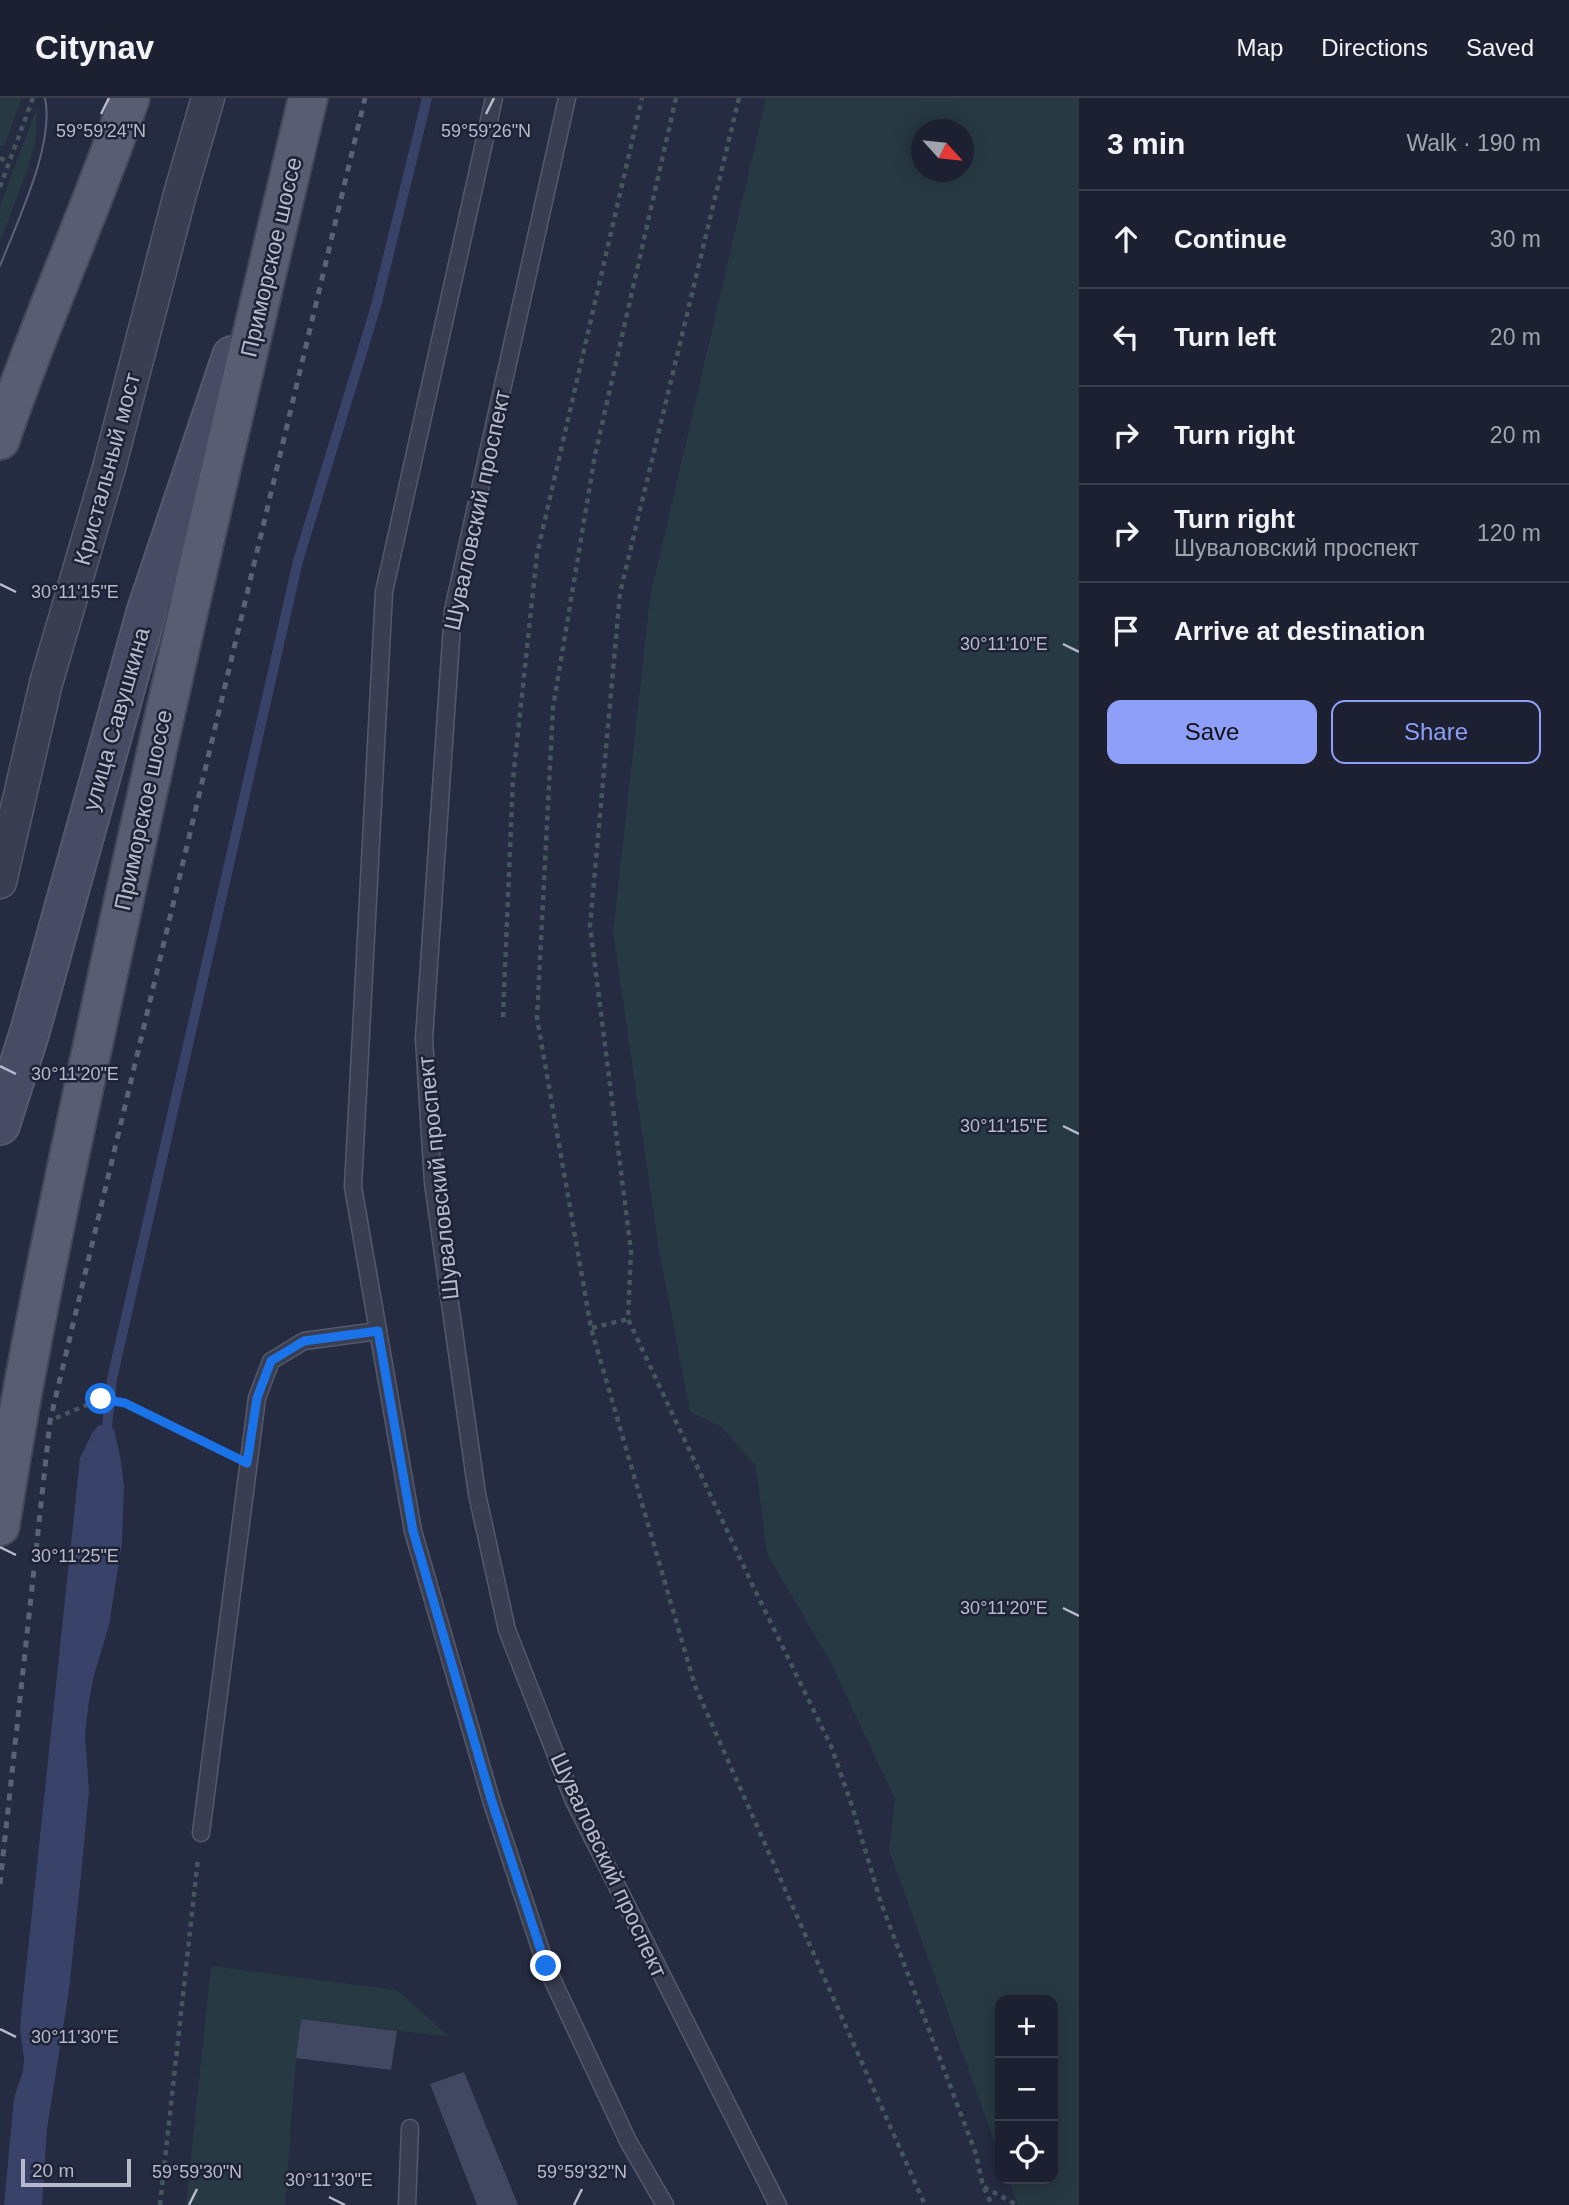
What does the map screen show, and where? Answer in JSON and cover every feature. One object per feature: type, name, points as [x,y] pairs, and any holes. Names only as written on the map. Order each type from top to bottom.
[{"type":"main road","points":[[0,440],[21,376],[131,98]]},
{"type":"main road","name":"Приморское шоссе","points":[[0,1526],[40,1292],[153,761],[308,98]]},
{"type":"main road","name":"улица Савушкина","points":[[0,1125],[30,1031],[146,613],[285,199]]},
{"type":"street","name":"Кристальный мост","points":[[0,882],[46,683],[109,468],[180,194],[208,98]]},
{"type":"lane","points":[[494,98],[384,592],[353,1186],[413,1531],[496,1815],[546,1966],[628,2141],[665,2205]]},
{"type":"lane","name":"Шуваловский проспект","points":[[566,98],[453,610],[424,1039],[433,1183],[477,1494],[508,1630],[573,1800],[778,2205]]},
{"type":"lane","points":[[201,1833],[257,1398],[271,1361],[304,1341],[378,1331]]},
{"type":"lane","points":[[407,2205],[410,2128]]},
{"type":"path","points":[[0,187],[33,98]]},
{"type":"path","points":[[503,1017],[513,779],[537,555],[642,98]]},
{"type":"path","points":[[676,98],[595,455],[553,708],[537,1018],[591,1328],[695,1686],[926,2205]]},
{"type":"path","points":[[739,98],[620,593],[590,926],[631,1251],[628,1319],[831,1746],[852,1805],[881,1903],[976,2154],[992,2205]]},
{"type":"path","points":[[0,158],[9,162]]},
{"type":"path","points":[[591,1328],[628,1319]]},
{"type":"path","points":[[101,1399],[125,1403],[247,1463]]},
{"type":"path","points":[[160,2205],[201,1833]]},
{"type":"path","points":[[984,2186],[1017,2205]]},
{"type":"shaded area","points":[[0,98],[22,98],[4,147],[0,145]]},
{"type":"shaded area","points":[[766,98],[1079,98],[1079,2205],[1018,2205],[1010,2184],[1058,2184],[1058,1995],[995,1995],[995,2143],[889,1850],[895,1799],[829,1659],[767,1554],[756,1466],[720,1426],[690,1412],[659,1250],[613,932],[650,597]]},
{"type":"shaded area","points":[[37,107],[36,137],[29,166],[0,242],[0,205]]},
{"type":"shaded area","points":[[211,1966],[397,1990],[450,2037],[301,2019],[285,2205],[186,2205]]},
{"type":"water","points":[[99,1425],[114,1429],[121,1461],[124,1487],[122,1543],[109,1625],[93,1679],[88,1708],[85,1735],[89,1791],[69,1990],[47,2129],[42,2205],[4,2205],[14,2098],[23,2071],[21,2016],[80,1458]]},
{"type":"building","points":[[301,2019],[397,2031],[391,2070],[296,2058]]},
{"type":"building","points":[[464,2072],[518,2205],[477,2205],[430,2084]]},
{"type":"waterway","points":[[106,1436],[112,1379],[298,561],[376,306],[427,98]]},
{"type":"tram line","points":[[0,266],[40,160],[47,117],[45,98]]},
{"type":"railway","points":[[0,1884],[50,1421],[365,98]]},
{"type":"route","points":[[101,1399],[125,1403],[247,1463],[257,1398],[271,1361],[304,1341],[378,1331],[413,1531],[492,1802],[546,1966]]}]
